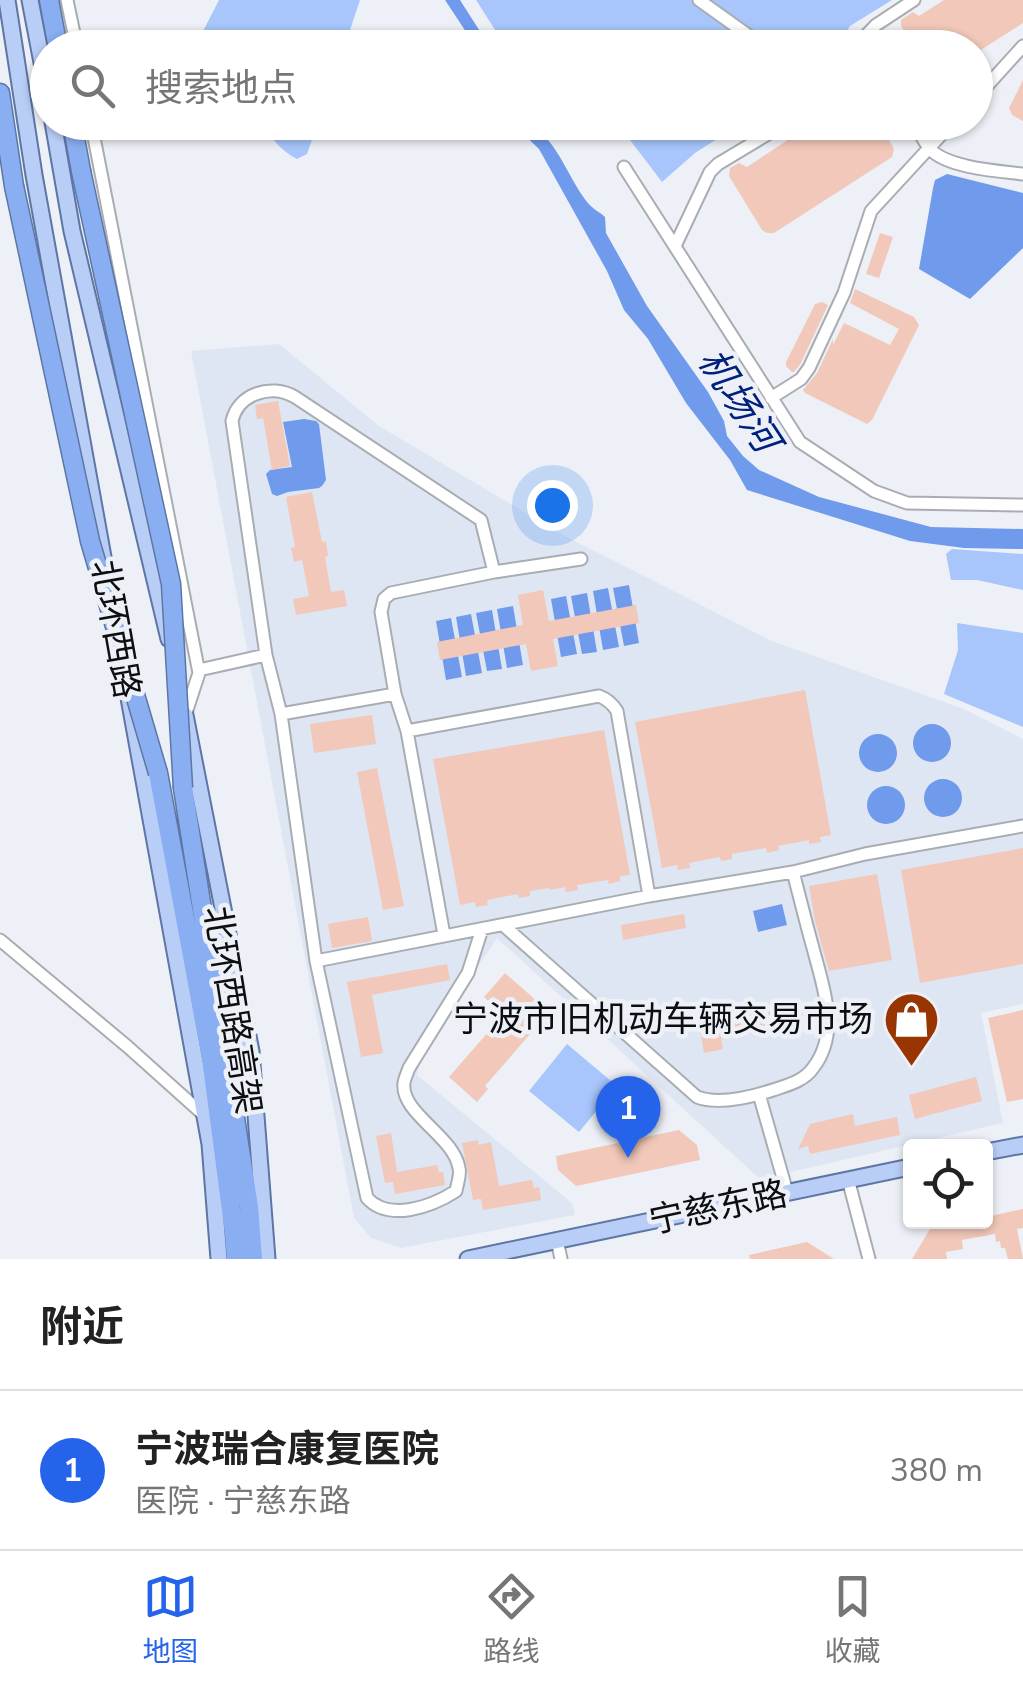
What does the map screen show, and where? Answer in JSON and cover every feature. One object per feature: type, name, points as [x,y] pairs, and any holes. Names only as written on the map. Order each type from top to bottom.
[{"type":"highway","points":[[49,0],[55,30]]},
{"type":"highway","name":"北环西路高架","points":[[0,93],[14,186],[90,541],[158,772],[211,1058],[236,1259]]},
{"type":"highway","name":"北环西路高架","points":[[75,140],[171,584],[184,788],[249,1207],[253,1259]]},
{"type":"main road","name":"北环西路","points":[[7,0],[34,175],[210,1144],[219,1259]]},
{"type":"main road","points":[[30,0],[36,30]]},
{"type":"main road","name":"北环西路","points":[[56,140],[72,232],[175,663],[251,1052],[267,1259]]},
{"type":"main road","points":[[993,1150],[1023,1144]]},
{"type":"main road","name":"宁慈东路","points":[[468,1259],[903,1168]]},
{"type":"street","points":[[67,0],[73,30]]},
{"type":"street","points":[[699,0],[741,30]]},
{"type":"street","points":[[872,30],[914,0]]},
{"type":"street","points":[[993,79],[1023,46]]},
{"type":"street","points":[[95,140],[198,670],[185,716]]},
{"type":"street","points":[[674,246],[710,172],[758,140]]},
{"type":"street","points":[[925,140],[932,152],[953,161],[1023,174]]},
{"type":"street","points":[[772,398],[801,379],[809,368],[844,292],[871,211],[937,140]]},
{"type":"street","points":[[624,167],[800,442],[874,492],[907,503],[1023,505]]},
{"type":"street","points":[[482,929],[468,972],[404,1082],[404,1094],[410,1104],[450,1147],[459,1165],[456,1191],[440,1202],[392,1212],[379,1208],[367,1198],[316,961],[232,421],[240,402],[249,395],[286,392],[482,520],[494,572]]},
{"type":"street","points":[[444,935],[407,731],[394,694],[381,612],[384,600],[402,590],[581,559]]},
{"type":"street","points":[[198,670],[266,655]]},
{"type":"street","points":[[280,714],[394,694]]},
{"type":"street","points":[[407,731],[605,698],[617,711],[649,896]]},
{"type":"street","points":[[316,961],[1023,826]]},
{"type":"street","points":[[502,925],[696,1098],[706,1101],[759,1094],[798,1081],[812,1070],[825,1048],[826,992],[793,872]]},
{"type":"street","points":[[0,940],[205,1116]]},
{"type":"street","points":[[759,1094],[786,1192]]},
{"type":"street","points":[[848,1180],[869,1259]]},
{"type":"street","points":[[556,1240],[560,1259]]},
{"type":"shaded area","points":[[219,0],[360,0],[350,30],[204,30]]},
{"type":"shaded area","points":[[445,0],[460,0],[479,30],[465,30]]},
{"type":"shaded area","points":[[476,0],[892,0],[848,30],[495,30]]},
{"type":"shaded area","points":[[274,140],[312,140],[307,154],[297,159]]},
{"type":"shaded area","points":[[530,140],[547,140],[583,196],[605,217],[606,233],[647,306],[708,392],[724,421],[727,436],[759,470],[819,497],[931,527],[1023,529],[1023,549],[964,548],[910,541],[747,490],[730,460],[686,403],[648,339],[624,310],[607,271],[539,149]]},
{"type":"shaded area","points":[[630,140],[715,140],[695,153],[662,182]]},
{"type":"shaded area","points":[[947,174],[1023,193],[1023,248],[970,299],[919,269],[935,180]]},
{"type":"shaded area","points":[[279,344],[379,426],[565,536],[772,641],[964,709],[1023,739],[1023,1004],[981,1013],[1003,1123],[934,1139],[903,1139],[903,1146],[762,1181],[497,938],[422,1052],[417,1075],[572,1203],[575,1215],[401,1248],[371,1238],[354,1218],[191,351]]},
{"type":"shaded area","points":[[304,419],[319,424],[326,480],[319,488],[277,496],[272,494],[266,474],[292,467],[283,422]]},
{"type":"shaded area","points":[[952,549],[1023,554],[1023,590],[977,580],[951,580],[946,554]]},
{"type":"shaded area","points":[[629,585],[639,643],[624,646],[613,588]]},
{"type":"shaded area","points":[[608,588],[619,647],[603,650],[593,591]]},
{"type":"shaded area","points":[[587,593],[597,652],[582,654],[571,596]]},
{"type":"shaded area","points":[[566,596],[577,654],[561,657],[551,599]]},
{"type":"shaded area","points":[[513,606],[523,665],[507,668],[497,609]]},
{"type":"shaded area","points":[[492,610],[502,669],[487,671],[476,613]]},
{"type":"shaded area","points":[[471,614],[482,673],[466,676],[456,617]]},
{"type":"shaded area","points":[[451,618],[462,677],[446,680],[436,621]]},
{"type":"shaded area","points":[[957,623],[1023,633],[1023,727],[944,694],[958,650]]},
{"type":"shaded area","points":[[932,724],[945,730],[951,743],[945,756],[932,762],[919,756],[913,743],[919,730]]},
{"type":"shaded area","points":[[878,734],[891,740],[897,753],[891,766],[878,772],[865,766],[859,753],[865,740]]},
{"type":"shaded area","points":[[943,779],[956,785],[962,798],[956,811],[943,817],[930,811],[924,798],[930,785]]},
{"type":"shaded area","points":[[886,786],[899,792],[905,805],[899,818],[886,824],[873,818],[867,805],[873,792]]},
{"type":"shaded area","points":[[782,904],[787,925],[758,932],[753,911]]},
{"type":"shaded area","points":[[567,1044],[617,1086],[579,1132],[529,1091]]},
{"type":"building","points":[[944,0],[1023,0],[1023,23],[993,42],[993,30],[904,30],[901,20],[913,12],[919,16]]},
{"type":"building","points":[[1023,80],[1023,121],[1012,115],[1009,108]]},
{"type":"building","points":[[788,140],[889,140],[894,149],[892,157],[774,233],[762,230],[729,176],[730,168],[739,163],[747,167]]},
{"type":"building","points":[[880,233],[893,237],[879,278],[866,274]]},
{"type":"building","points":[[855,289],[914,317],[919,325],[867,424],[803,390],[817,373],[844,323],[890,345],[899,329],[850,303]]},
{"type":"building","points":[[815,304],[828,305],[801,363],[792,372],[786,362]]},
{"type":"building","points":[[278,401],[290,466],[272,470],[263,418],[257,419],[255,405]]},
{"type":"building","points":[[312,492],[322,542],[326,541],[331,592],[344,590],[347,606],[296,615],[293,599],[309,596],[302,560],[294,562],[286,497]]},
{"type":"building","points":[[543,590],[549,621],[636,605],[639,623],[553,639],[558,666],[531,671],[526,644],[440,660],[437,642],[523,625],[518,595]]},
{"type":"building","points":[[805,690],[831,835],[820,837],[821,842],[809,844],[809,840],[778,846],[779,850],[767,853],[766,848],[732,854],[732,859],[721,861],[720,857],[689,863],[690,868],[662,868],[635,722]]},
{"type":"building","points":[[372,715],[376,744],[314,753],[310,724]]},
{"type":"building","points":[[604,730],[630,875],[620,876],[620,881],[609,884],[608,880],[577,885],[578,890],[549,888],[530,891],[530,896],[519,898],[518,894],[487,900],[488,905],[460,905],[433,759]]},
{"type":"building","points":[[377,768],[404,906],[383,910],[357,772]]},
{"type":"building","points":[[1023,848],[1023,964],[920,983],[901,870]]},
{"type":"building","points":[[877,874],[892,960],[829,971],[809,886]]},
{"type":"building","points":[[684,914],[686,928],[623,940],[621,925]]},
{"type":"building","points":[[368,917],[372,941],[332,948],[328,924]]},
{"type":"building","points":[[447,964],[450,980],[372,995],[383,1053],[361,1057],[347,982]]},
{"type":"building","points":[[505,973],[553,1015],[541,1029],[537,1026],[485,1086],[488,1089],[477,1102],[449,1077],[503,1015],[484,997]]},
{"type":"building","points":[[781,1009],[784,1028],[721,1039],[723,1049],[704,1053],[699,1024]]},
{"type":"building","points":[[1023,1010],[1023,1099],[1007,1102],[988,1018]]},
{"type":"building","points":[[976,1077],[982,1101],[915,1119],[909,1095]]},
{"type":"building","points":[[853,1114],[855,1126],[897,1117],[900,1135],[810,1154],[808,1146],[798,1149],[810,1124]]},
{"type":"building","points":[[679,1130],[697,1145],[700,1160],[576,1186],[558,1170],[556,1156]]},
{"type":"building","points":[[391,1133],[397,1172],[437,1165],[445,1185],[395,1194],[393,1182],[385,1183],[376,1136]]},
{"type":"building","points":[[478,1140],[479,1145],[491,1142],[499,1186],[532,1180],[534,1188],[539,1187],[541,1200],[483,1210],[481,1199],[473,1200],[462,1143]]},
{"type":"building","points":[[1023,1209],[1023,1228],[1017,1229],[1023,1259],[1008,1259],[995,1234],[962,1240],[963,1249],[946,1252],[947,1259],[912,1259],[930,1229],[993,1229],[993,1215]]},
{"type":"building","points":[[807,1242],[834,1259],[750,1259],[749,1255]]},
{"type":"place","name":"宁波市旧机动车辆交易市场","points":[[912,1068]]},
{"type":"place","name":"宁波瑞合康复医院","points":[[628,1158]]},
{"type":"water label","name":"机场河","points":[[739,400]]}]
